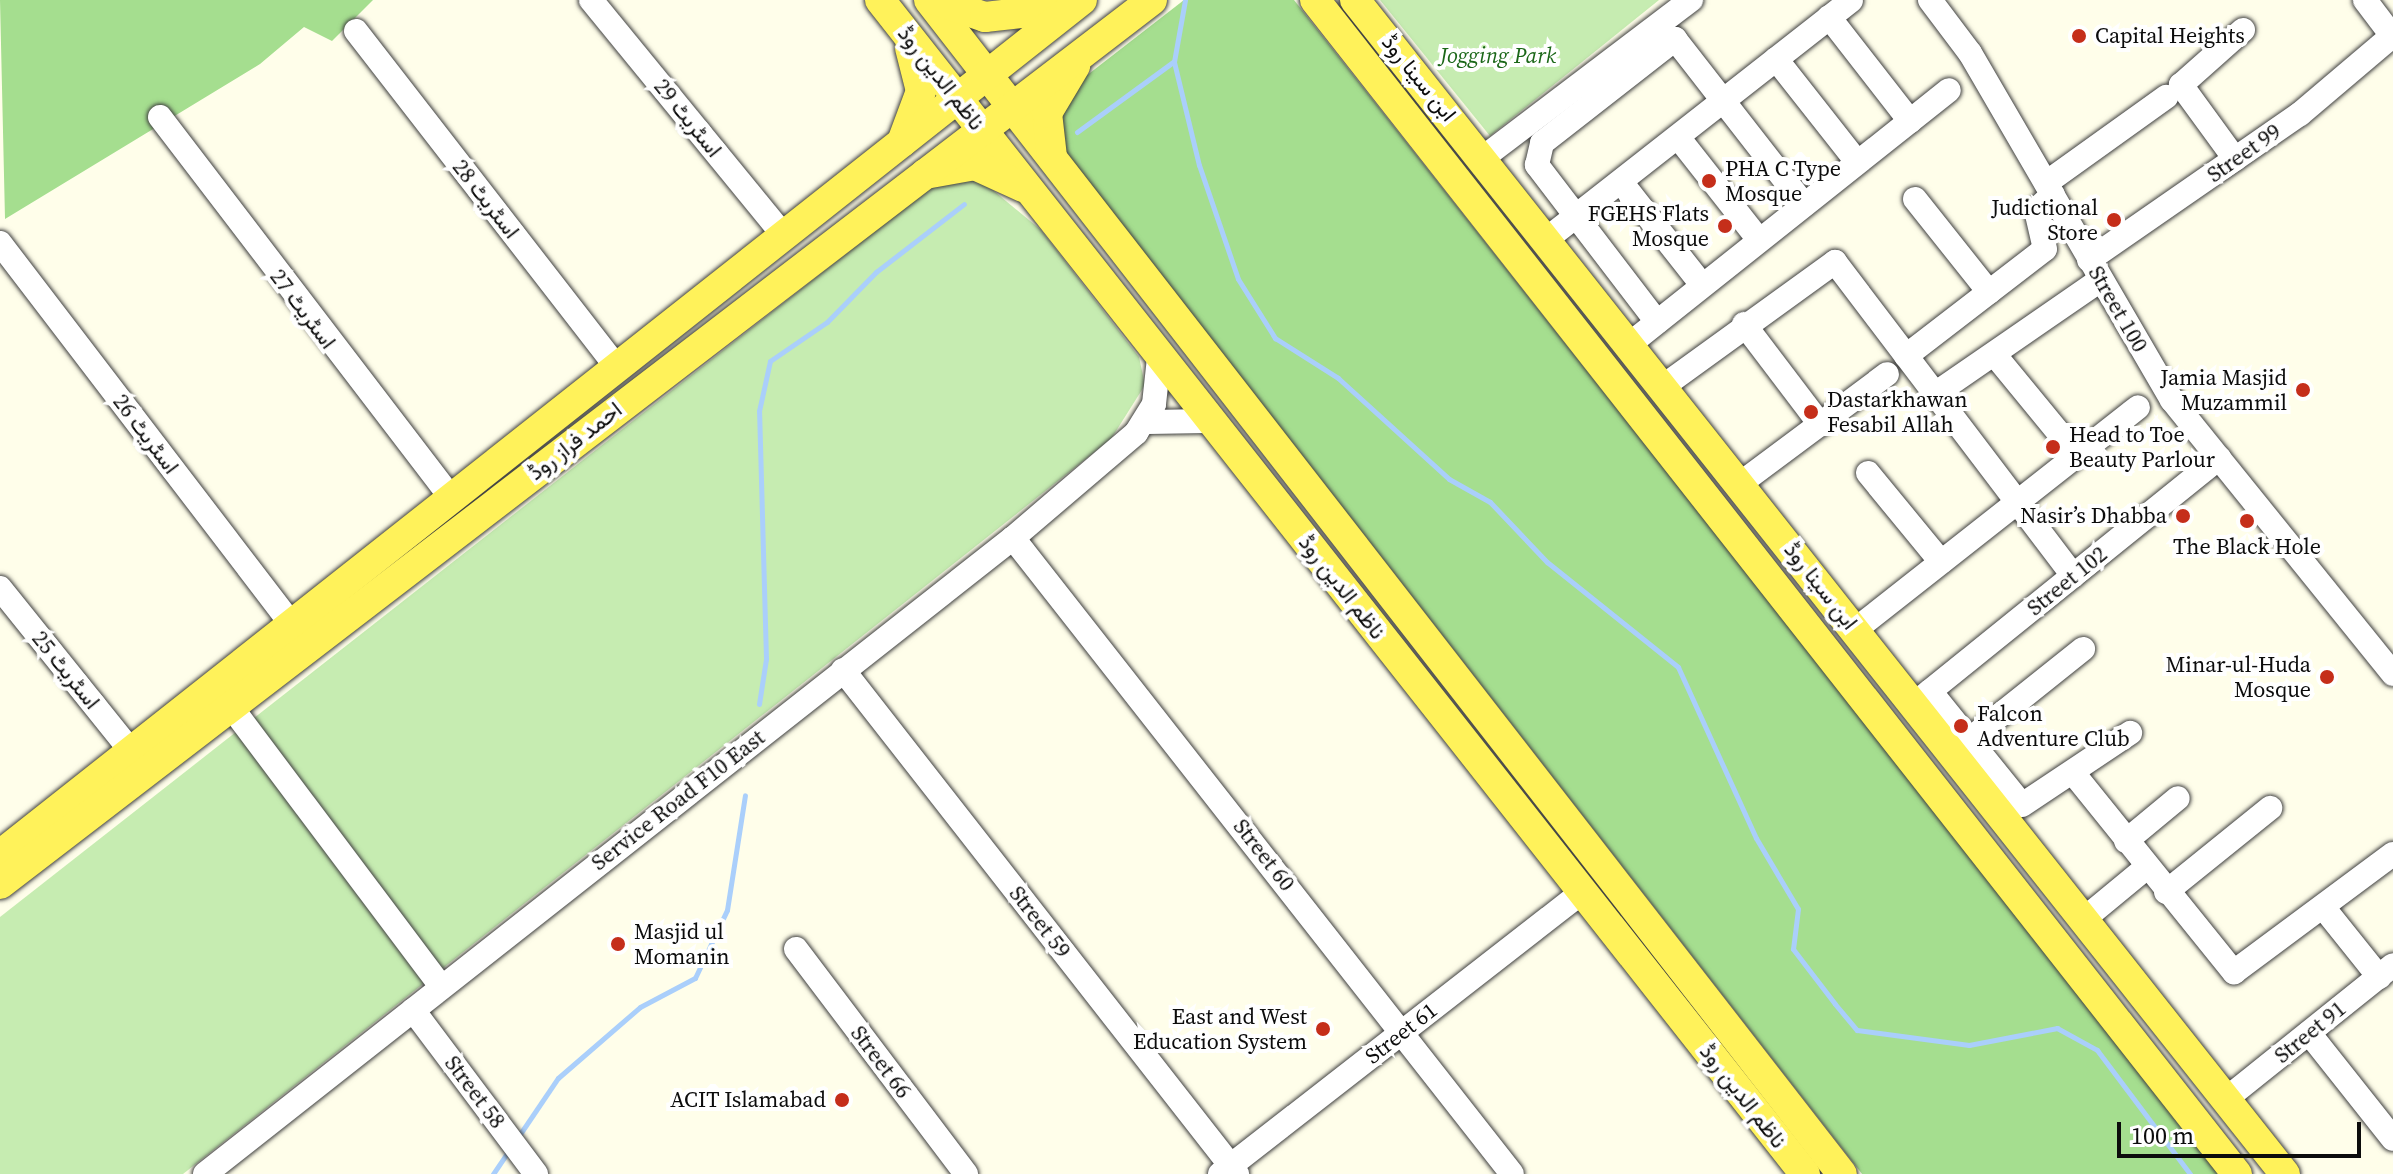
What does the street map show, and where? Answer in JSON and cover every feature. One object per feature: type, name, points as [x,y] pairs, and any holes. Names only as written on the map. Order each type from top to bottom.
[{"type":"main road","name":"ناظم الدین روڈ","points":[[929,0],[1328,509],[1842,1174]]},
{"type":"main road","points":[[935,0],[1017,19],[1080,2]]},
{"type":"main road","name":"احمد فراز روڈ","points":[[0,855],[132,752],[229,704],[913,177],[1152,0]]},
{"type":"main road","name":"ابن سینا روڈ","points":[[1315,0],[2237,1174]]},
{"type":"main road","name":"ابن سینا روڈ","points":[[1355,0],[1665,385],[1855,630],[1922,697],[2084,919],[2285,1174]]},
{"type":"main road","name":"احمد فراز روڈ","points":[[0,884],[182,727],[293,626],[451,497],[959,101],[1080,2]]},
{"type":"main road","name":"ناظم الدین روڈ","points":[[888,11],[1805,1174]]},
{"type":"main road","points":[[888,11],[921,91],[899,148]]},
{"type":"main road","points":[[1362,60],[1387,39]]},
{"type":"main road","points":[[1052,159],[1047,113],[1088,48]]},
{"type":"main road","points":[[913,177],[975,165],[1031,192]]},
{"type":"main road","points":[[1475,203],[1493,169]]},
{"type":"main road","points":[[1300,533],[1328,509]]},
{"type":"main road","points":[[1707,1050],[1732,1031]]},
{"type":"main road","points":[[2191,1116],[2224,1095]]},
{"type":"street","name":"اسٹریٹ 29","points":[[591,0],[785,237]]},
{"type":"street","points":[[1493,169],[1691,0]]},
{"type":"street","points":[[1548,238],[1851,0]]},
{"type":"street","name":"Street 100","points":[[1930,0],[1970,53],[2094,271],[2172,400],[2393,674]]},
{"type":"street","points":[[2365,0],[2393,36]]},
{"type":"street","points":[[1829,17],[1910,121]]},
{"type":"street","points":[[2235,159],[2181,85],[2243,30]]},
{"type":"street","name":"اسٹریٹ 28","points":[[356,31],[617,368]]},
{"type":"street","name":"Street 99","points":[[1935,394],[1994,354],[2094,271],[2393,36]]},
{"type":"street","points":[[1657,322],[1535,160],[1542,143],[1675,39],[1804,205]]},
{"type":"street","points":[[1776,59],[1857,162]]},
{"type":"street","points":[[1631,343],[1949,90]]},
{"type":"street","points":[[1906,356],[2048,245],[2036,210],[2050,189],[2166,97]]},
{"type":"street","name":"اسٹریٹ 27","points":[[160,117],[451,497]]},
{"type":"street","points":[[1678,137],[1759,240]]},
{"type":"street","points":[[1621,182],[1702,285]]},
{"type":"street","points":[[1915,199],[1989,292]]},
{"type":"street","name":"اسٹریٹ 26","points":[[0,243],[293,626]]},
{"type":"street","points":[[1665,385],[1744,324],[1835,262],[2073,576]]},
{"type":"street","points":[[1744,324],[1820,424]]},
{"type":"street","points":[[1994,354],[2067,443]]},
{"type":"street","points":[[1159,358],[1146,422],[1209,421]]},
{"type":"street","points":[[1741,483],[1887,374]]},
{"type":"street","points":[[1855,630],[2138,407]]},
{"type":"street","name":"Service Road F10 East","points":[[205,1174],[1013,538],[1146,422]]},
{"type":"street","name":"Street 102","points":[[1922,697],[2219,458]]},
{"type":"street","points":[[1868,473],[1941,562]]},
{"type":"street","name":"Street 60","points":[[1013,538],[1404,1031],[1512,1174]]},
{"type":"street","name":"اسٹریٹ 25","points":[[0,588],[132,752]]},
{"type":"street","points":[[1969,740],[2083,649]]},
{"type":"street","name":"Street 59","points":[[843,670],[1229,1171]]},
{"type":"street","points":[[1922,697],[1969,740],[2022,805],[2074,774],[2130,733]]},
{"type":"street","points":[[229,704],[441,986]]},
{"type":"street","points":[[2074,774],[2166,892],[2234,972],[2393,854]]},
{"type":"street","points":[[2126,841],[2178,798]]},
{"type":"street","points":[[2166,892],[2270,808]]},
{"type":"street","points":[[2084,919],[2147,867]]},
{"type":"street","name":"Street 61","points":[[1229,1171],[1582,892]]},
{"type":"street","points":[[2323,907],[2386,971]]},
{"type":"street","name":"Street 66","points":[[796,949],[966,1174]]},
{"type":"street","name":"Street 91","points":[[2224,1095],[2309,1033],[2386,971]]},
{"type":"street","name":"Street 58","points":[[413,1010],[536,1174]]},
{"type":"street","points":[[2309,1033],[2393,1139]]},
{"type":"green space","points":[[0,0],[373,0],[332,41],[304,27],[260,64],[5,219]]},
{"type":"green space","points":[[1184,0],[1294,0],[2221,1174],[1862,1174],[1052,134],[1077,83]]},
{"type":"green space","name":"Jogging Park","points":[[1380,0],[1659,0],[1490,136]]},
{"type":"green space","points":[[971,172],[1041,230],[1139,357],[1145,385],[1111,439],[183,1174],[0,1174],[0,917],[939,181]]},
{"type":"waterway","points":[[1185,0],[1174,62],[1199,165],[1238,279],[1275,338],[1338,378],[1449,479],[1490,502],[1547,562],[1678,667],[1756,838],[1798,909],[1793,949],[1857,1030],[1969,1045],[2057,1028],[2097,1050],[2190,1174]]},
{"type":"waterway","points":[[1077,132],[1173,62]]},
{"type":"waterway","points":[[759,704],[766,659],[759,411],[770,361],[827,322],[876,272],[964,204]]},
{"type":"waterway","points":[[518,1137],[558,1078],[640,1007],[695,978],[727,910],[745,795]]},
{"type":"waterway","points":[[493,1174],[508,1152]]},
{"type":"place","name":"Capital Heights","points":[[2079,36]]},
{"type":"place","name":"PHA C Type Mosque","points":[[1709,181]]},
{"type":"place","name":"Judictional Store","points":[[2114,220]]},
{"type":"place","name":"FGEHS Flats Mosque","points":[[1725,226]]},
{"type":"place","name":"Jamia Masjid Muzammil","points":[[2303,390]]},
{"type":"place","name":"Dastarkhawan Fesabil Allah","points":[[1811,412]]},
{"type":"place","name":"Head to Toe Beauty Parlour","points":[[2053,447]]},
{"type":"place","name":"Nasir’s Dhabba","points":[[2183,516]]},
{"type":"place","name":"The Black Hole","points":[[2247,521]]},
{"type":"place","name":"Minar-ul-Huda Mosque","points":[[2327,677]]},
{"type":"place","name":"Falcon Adventure Club","points":[[1961,726]]},
{"type":"place","name":"Masjid ul Momanin","points":[[618,944]]},
{"type":"place","name":"East and West Education System","points":[[1323,1029]]},
{"type":"place","name":"ACIT Islamabad","points":[[842,1100]]}]
